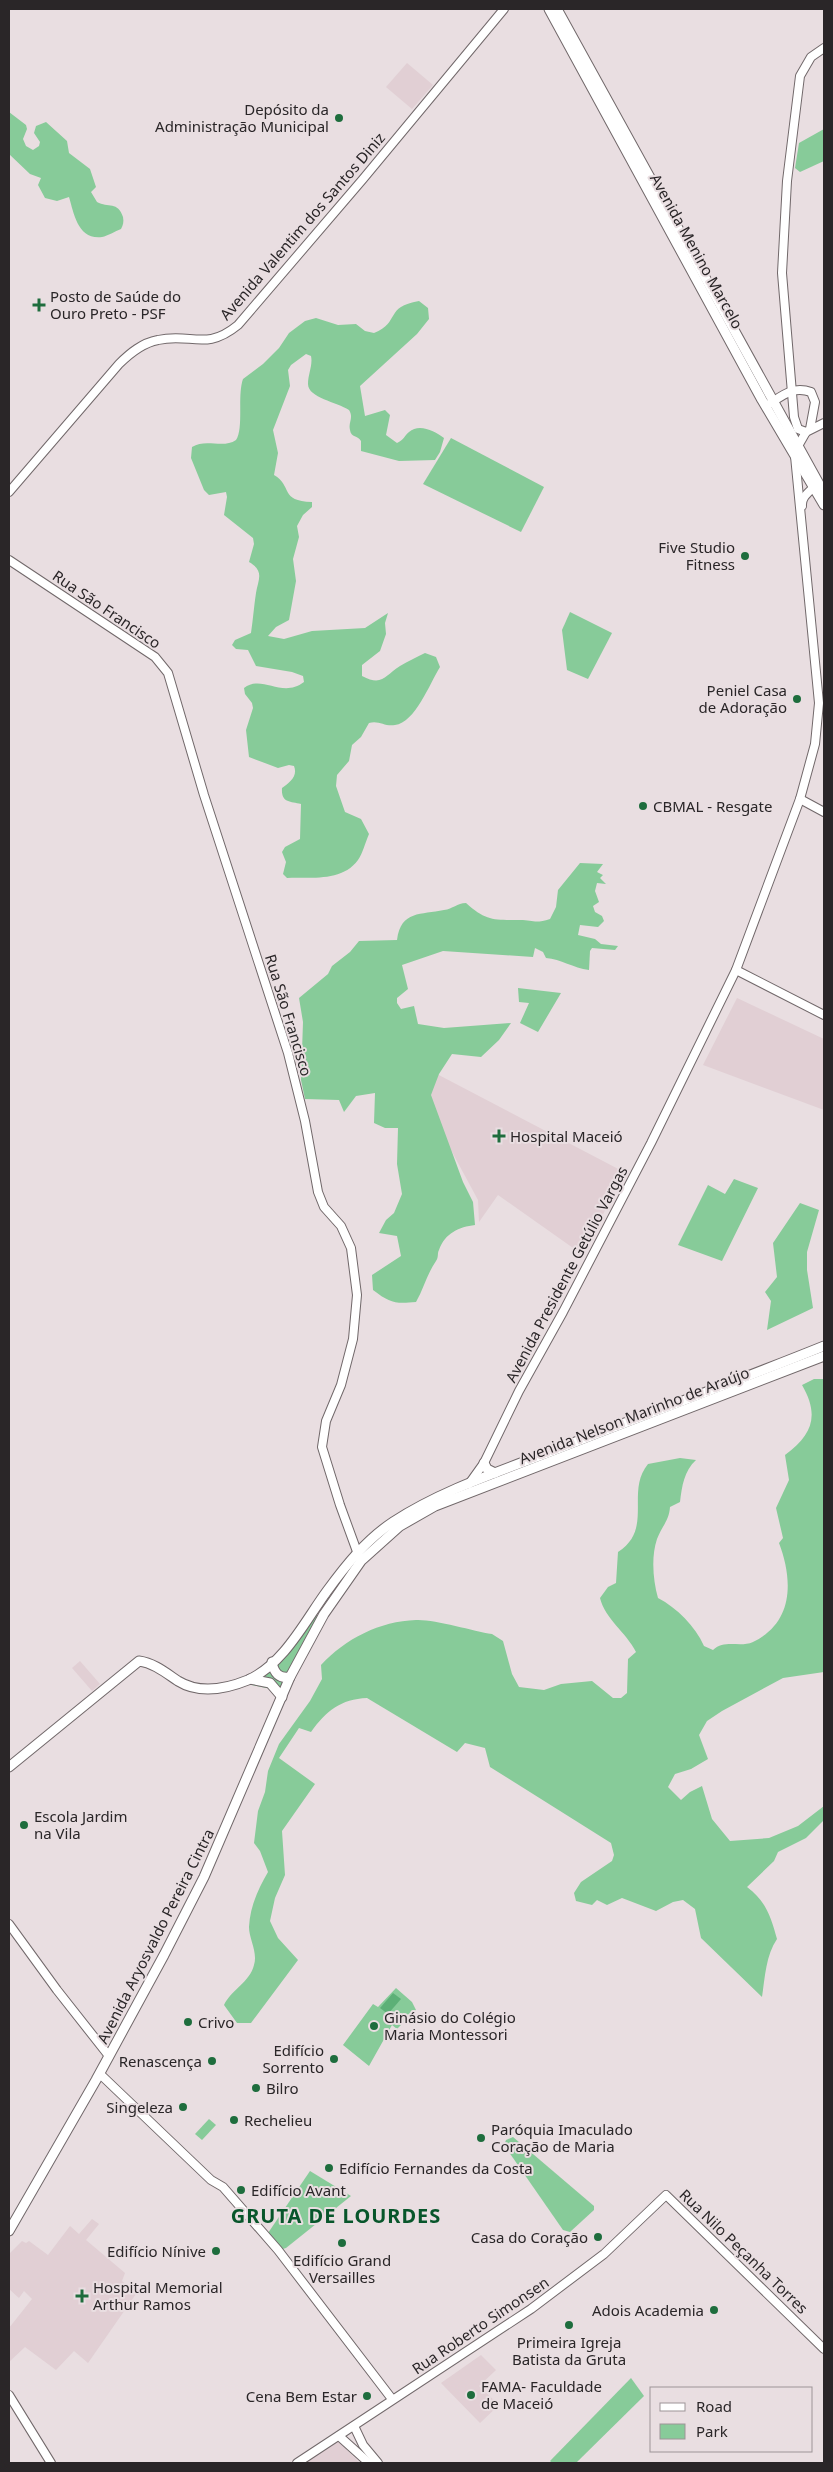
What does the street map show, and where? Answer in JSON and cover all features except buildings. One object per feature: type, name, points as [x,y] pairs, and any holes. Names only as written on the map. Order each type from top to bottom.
[{"type":"main road","name":"Avenida Menino Marcelo","points":[[549,9],[816,485],[824,505]]},
{"type":"main road","name":"Avenida Menino Marcelo","points":[[557,9],[769,404]]},
{"type":"main road","name":"Avenida Menino Marcelo","points":[[816,485],[824,493]]},
{"type":"main road","name":"Avenida Nelson Marinho de Araújo","points":[[361,1561],[400,1526],[453,1498],[627,1432],[782,1368],[824,1346]]},
{"type":"main road","name":"Avenida Nelson Marinho de Araújo","points":[[250,1679],[272,1662],[288,1645],[357,1552],[380,1532],[410,1512],[468,1485],[625,1423],[782,1368],[824,1356]]},
{"type":"main road","points":[[625,1423],[627,1432]]},
{"type":"main road","points":[[484,1463],[495,1474]]},
{"type":"main road","name":"Avenida Aryosvaldo Pereira Cintra","points":[[9,2231],[100,2074],[204,1877],[290,1677],[307,1644],[333,1598],[361,1561]]},
{"type":"main road","points":[[9,1767],[139,1661],[154,1666],[180,1682],[202,1688],[221,1688],[250,1679],[270,1683],[282,1697]]},
{"type":"main road","points":[[272,1662],[276,1674],[282,1678],[290,1677]]},
{"type":"street","name":"Avenida Valentim dos Santos Diniz","points":[[9,492],[118,364],[135,350],[159,339],[213,339],[227,334],[238,324],[364,179],[504,9]]},
{"type":"street","points":[[824,48],[811,57],[800,76],[782,234],[782,273],[790,390],[795,424],[798,429],[808,431],[824,423]]},
{"type":"street","points":[[769,404],[790,390],[801,389],[813,395],[815,402],[808,431],[796,451]]},
{"type":"street","name":"Avenida Presidente Getúlio Vargas","points":[[796,451],[810,600]]},
{"type":"street","name":"Avenida Presidente Getúlio Vargas","points":[[453,1498],[468,1485],[484,1463],[519,1391],[563,1312],[651,1143],[736,970],[800,799],[816,744],[819,705],[802,501],[816,485]]},
{"type":"street","name":"Rua São Francisco","points":[[9,560],[155,657],[168,673],[204,795],[288,1053],[305,1121],[318,1192],[324,1207],[341,1226],[351,1248],[357,1295],[353,1340],[341,1385],[326,1421],[322,1447],[340,1505],[361,1561]]},
{"type":"street","points":[[800,799],[824,812]]},
{"type":"street","points":[[736,970],[824,1015]]},
{"type":"street","points":[[9,1924],[57,1990],[109,2056]]},
{"type":"street","points":[[100,2074],[211,2180],[223,2187],[278,2250],[392,2399]]},
{"type":"street","name":"Rua Roberto Simonsen","points":[[297,2463],[531,2309],[586,2268],[666,2195]]},
{"type":"street","name":"Rua Nilo Peçanha Torres","points":[[666,2195],[824,2349]]},
{"type":"street","points":[[9,2395],[51,2463]]},
{"type":"street","points":[[354,2426],[363,2445],[378,2463]]},
{"type":"street","points":[[339,2436],[369,2463]]},
{"type":"shaded area","points":[[407,63],[433,85],[412,109],[386,87]]},
{"type":"shaded area","points":[[737,998],[824,1039],[824,1110],[703,1065]]},
{"type":"shaded area","name":"Hospital Maceió","points":[[435,1073],[624,1172],[583,1255],[498,1195],[479,1222],[478,1200],[424,1100]]},
{"type":"shaded area","points":[[80,1661],[100,1684],[92,1691],[72,1668]]},
{"type":"shaded area","points":[[393,1993],[401,1999],[388,2014],[380,2008]]},
{"type":"shaded area","name":"Hospital Memorial Arthur Ramos","points":[[92,2219],[99,2224],[86,2240],[125,2273],[122,2281],[136,2294],[88,2363],[74,2351],[56,2370],[25,2347],[9,2362],[9,2328],[32,2299],[24,2291],[19,2298],[9,2289],[9,2254],[22,2241],[26,2243],[29,2241],[48,2255],[70,2226],[79,2234]]},
{"type":"shaded area","name":"FAMA- Faculdade de Maceió","points":[[481,2355],[496,2370],[479,2386],[499,2405],[480,2423],[441,2383]]},
{"type":"shaded area","points":[[337,2440],[360,2463],[305,2463]]},
{"type":"green space","points":[[9,112],[26,125],[27,129],[23,139],[26,146],[33,150],[39,146],[40,142],[34,133],[36,126],[46,122],[67,141],[69,153],[90,169],[96,187],[91,192],[97,202],[115,207],[121,212],[123,225],[121,229],[107,236],[94,237],[82,230],[78,224],[69,197],[57,201],[45,198],[38,185],[41,178],[30,174],[9,154]]},
{"type":"green space","points":[[824,129],[824,161],[800,172],[795,168],[799,143]]},
{"type":"green space","points":[[419,301],[428,308],[429,319],[417,334],[360,386],[365,416],[385,410],[390,415],[386,435],[397,443],[413,429],[417,428],[432,431],[444,438],[440,452],[435,460],[399,461],[361,451],[361,441],[351,433],[351,415],[349,410],[318,396],[309,389],[308,380],[311,356],[306,354],[291,365],[288,370],[290,386],[273,430],[278,453],[274,475],[280,479],[290,496],[302,501],[312,502],[312,507],[303,515],[297,526],[299,537],[293,559],[296,581],[289,620],[276,627],[268,636],[284,639],[312,631],[365,628],[388,613],[385,623],[386,634],[380,651],[362,665],[362,676],[375,680],[383,679],[403,664],[425,653],[436,657],[440,667],[415,710],[402,723],[388,725],[376,722],[369,723],[361,737],[352,745],[349,761],[337,775],[336,786],[345,812],[361,819],[369,834],[358,860],[344,872],[335,875],[316,878],[287,878],[283,874],[286,862],[282,852],[285,847],[300,839],[301,804],[285,799],[282,788],[293,779],[295,770],[294,766],[289,765],[278,768],[249,757],[246,730],[253,708],[252,703],[245,694],[244,688],[251,684],[265,684],[280,688],[296,687],[304,682],[303,676],[292,672],[256,666],[248,650],[236,649],[232,645],[235,640],[251,633],[259,576],[257,569],[249,562],[254,544],[253,538],[224,515],[226,492],[209,495],[204,490],[191,458],[192,447],[203,443],[226,444],[236,440],[240,428],[240,394],[243,379],[263,364],[279,348],[289,333],[305,321],[316,318],[338,325],[356,324],[365,331],[374,333],[388,324],[396,311],[401,307]]},
{"type":"green space","points":[[451,438],[544,487],[521,532],[423,484]]},
{"type":"green space","points":[[570,612],[612,633],[588,679],[567,670],[562,630]]},
{"type":"green space","points":[[580,863],[603,864],[597,872],[603,875],[600,878],[606,884],[597,883],[595,891],[599,902],[593,906],[595,912],[602,916],[604,921],[598,927],[580,925],[578,935],[595,939],[601,944],[618,946],[615,950],[592,948],[590,951],[589,970],[546,958],[543,952],[535,948],[533,957],[443,951],[402,965],[408,989],[397,998],[397,1003],[401,1009],[414,1006],[418,1024],[444,1028],[511,1023],[499,1040],[481,1057],[452,1054],[439,1074],[431,1095],[463,1182],[473,1202],[475,1225],[458,1229],[445,1239],[438,1251],[437,1260],[416,1302],[398,1303],[384,1298],[373,1290],[372,1275],[401,1256],[397,1236],[379,1233],[386,1220],[394,1213],[402,1194],[397,1164],[398,1128],[385,1128],[374,1123],[375,1093],[356,1096],[344,1112],[339,1100],[305,1099],[301,1080],[303,1022],[299,998],[328,974],[332,966],[350,952],[359,941],[397,940],[403,923],[413,916],[466,903],[479,913],[491,918],[537,922],[550,919],[556,907],[558,890]]},
{"type":"green space","points":[[518,988],[561,993],[538,1032],[520,1023],[529,1003],[519,1002]]},
{"type":"green space","points":[[734,1179],[758,1188],[722,1261],[678,1245],[708,1185],[725,1194]]},
{"type":"green space","points":[[800,1203],[819,1210],[807,1252],[807,1270],[813,1308],[767,1330],[771,1301],[765,1292],[777,1277],[773,1243]]},
{"type":"green space","points":[[814,1379],[824,1379],[824,1672],[783,1678],[707,1721],[699,1735],[708,1759],[691,1769],[675,1774],[668,1787],[681,1800],[690,1792],[702,1786],[712,1819],[730,1841],[769,1838],[798,1826],[824,1806],[823,1821],[806,1838],[778,1852],[774,1861],[747,1887],[759,1898],[767,1910],[777,1939],[768,1959],[762,1997],[701,1938],[695,1909],[683,1900],[673,1902],[656,1911],[622,1898],[607,1905],[597,1900],[592,1905],[576,1901],[574,1893],[581,1882],[612,1861],[614,1855],[611,1843],[490,1767],[485,1748],[465,1743],[457,1752],[367,1698],[349,1701],[328,1712],[311,1732],[299,1728],[279,1758],[315,1784],[282,1831],[285,1875],[275,1898],[270,1921],[278,1938],[298,1960],[251,2023],[237,2023],[224,2005],[249,1976],[254,1965],[255,1955],[249,1932],[251,1912],[255,1898],[268,1872],[260,1851],[254,1843],[258,1811],[265,1792],[268,1771],[279,1744],[310,1701],[322,1679],[321,1665],[341,1647],[364,1633],[389,1624],[424,1620],[492,1634],[503,1641],[512,1674],[519,1687],[544,1690],[561,1684],[592,1681],[613,1698],[621,1698],[627,1693],[628,1659],[636,1652],[606,1612],[600,1598],[608,1587],[616,1583],[618,1552],[629,1543],[635,1532],[639,1486],[648,1464],[680,1458],[696,1460],[686,1474],[680,1502],[670,1507],[667,1520],[657,1539],[653,1568],[658,1598],[685,1618],[696,1631],[704,1646],[713,1650],[722,1645],[748,1644],[753,1642],[766,1634],[776,1623],[783,1612],[787,1599],[787,1571],[779,1543],[783,1538],[776,1508],[789,1480],[785,1455],[802,1440],[807,1432],[812,1415],[808,1396],[802,1385]]},
{"type":"green space","points":[[316,1615],[318,1617],[288,1678],[276,1694],[271,1689],[247,1684]]},
{"type":"green space","name":"Ginásio do Colégio Maria Montessori","points":[[396,1988],[412,2002],[416,2010],[397,2029],[392,2025],[369,2066],[343,2045],[373,2004],[378,2007]]},
{"type":"green space","points":[[209,2119],[216,2125],[202,2140],[195,2134]]},
{"type":"green space","points":[[513,2137],[594,2206],[594,2210],[570,2232],[563,2230],[504,2145],[506,2140]]},
{"type":"green space","points":[[310,2171],[351,2196],[286,2248],[276,2251],[266,2236]]},
{"type":"green space","points":[[631,2378],[644,2396],[576,2463],[552,2463],[550,2461]]},
{"type":"place","name":"Depósito da Administração Municipal","points":[[339,118]]},
{"type":"place","name":"Posto de Saúde do Ouro Preto - PSF","points":[[39,305]]},
{"type":"place","name":"Five Studio Fitness","points":[[745,556]]},
{"type":"place","name":"Peniel Casa de Adoração","points":[[797,699]]},
{"type":"place","name":"CBMAL - Resgate","points":[[643,806]]},
{"type":"place","name":"Hospital Maceió","points":[[499,1136]]},
{"type":"place","name":"Escola Jardim na Vila","points":[[24,1825]]},
{"type":"place","name":"Crivo","points":[[188,2022]]},
{"type":"place","name":"Ginásio do Colégio Maria Montessori","points":[[374,2026]]},
{"type":"place","name":"Edifício Sorrento","points":[[334,2059]]},
{"type":"place","name":"Renascença","points":[[212,2061]]},
{"type":"place","name":"Bilro","points":[[256,2088]]},
{"type":"place","name":"Singeleza","points":[[183,2107]]},
{"type":"place","name":"Rechelieu","points":[[234,2120]]},
{"type":"place","name":"Paróquia Imaculado Coração de Maria","points":[[481,2138]]},
{"type":"place","name":"Edifício Fernandes da Costa","points":[[329,2168]]},
{"type":"place","name":"Edifício Avant","points":[[241,2190]]},
{"type":"place","name":"Casa do Coração","points":[[598,2237]]},
{"type":"place","name":"Edifício Grand Versailles","points":[[342,2243]]},
{"type":"place","name":"Edifício Nínive","points":[[216,2251]]},
{"type":"place","name":"Hospital Memorial Arthur Ramos","points":[[82,2296]]},
{"type":"place","name":"Adois Academia","points":[[714,2310]]},
{"type":"place","name":"Primeira Igreja Batista da Gruta","points":[[569,2325]]},
{"type":"place","name":"FAMA- Faculdade de Maceió","points":[[471,2395]]},
{"type":"place","name":"Cena Bem Estar","points":[[367,2396]]},
{"type":"district","name":"GRUTA DE LOURDES","points":[[336,2215]]}]
